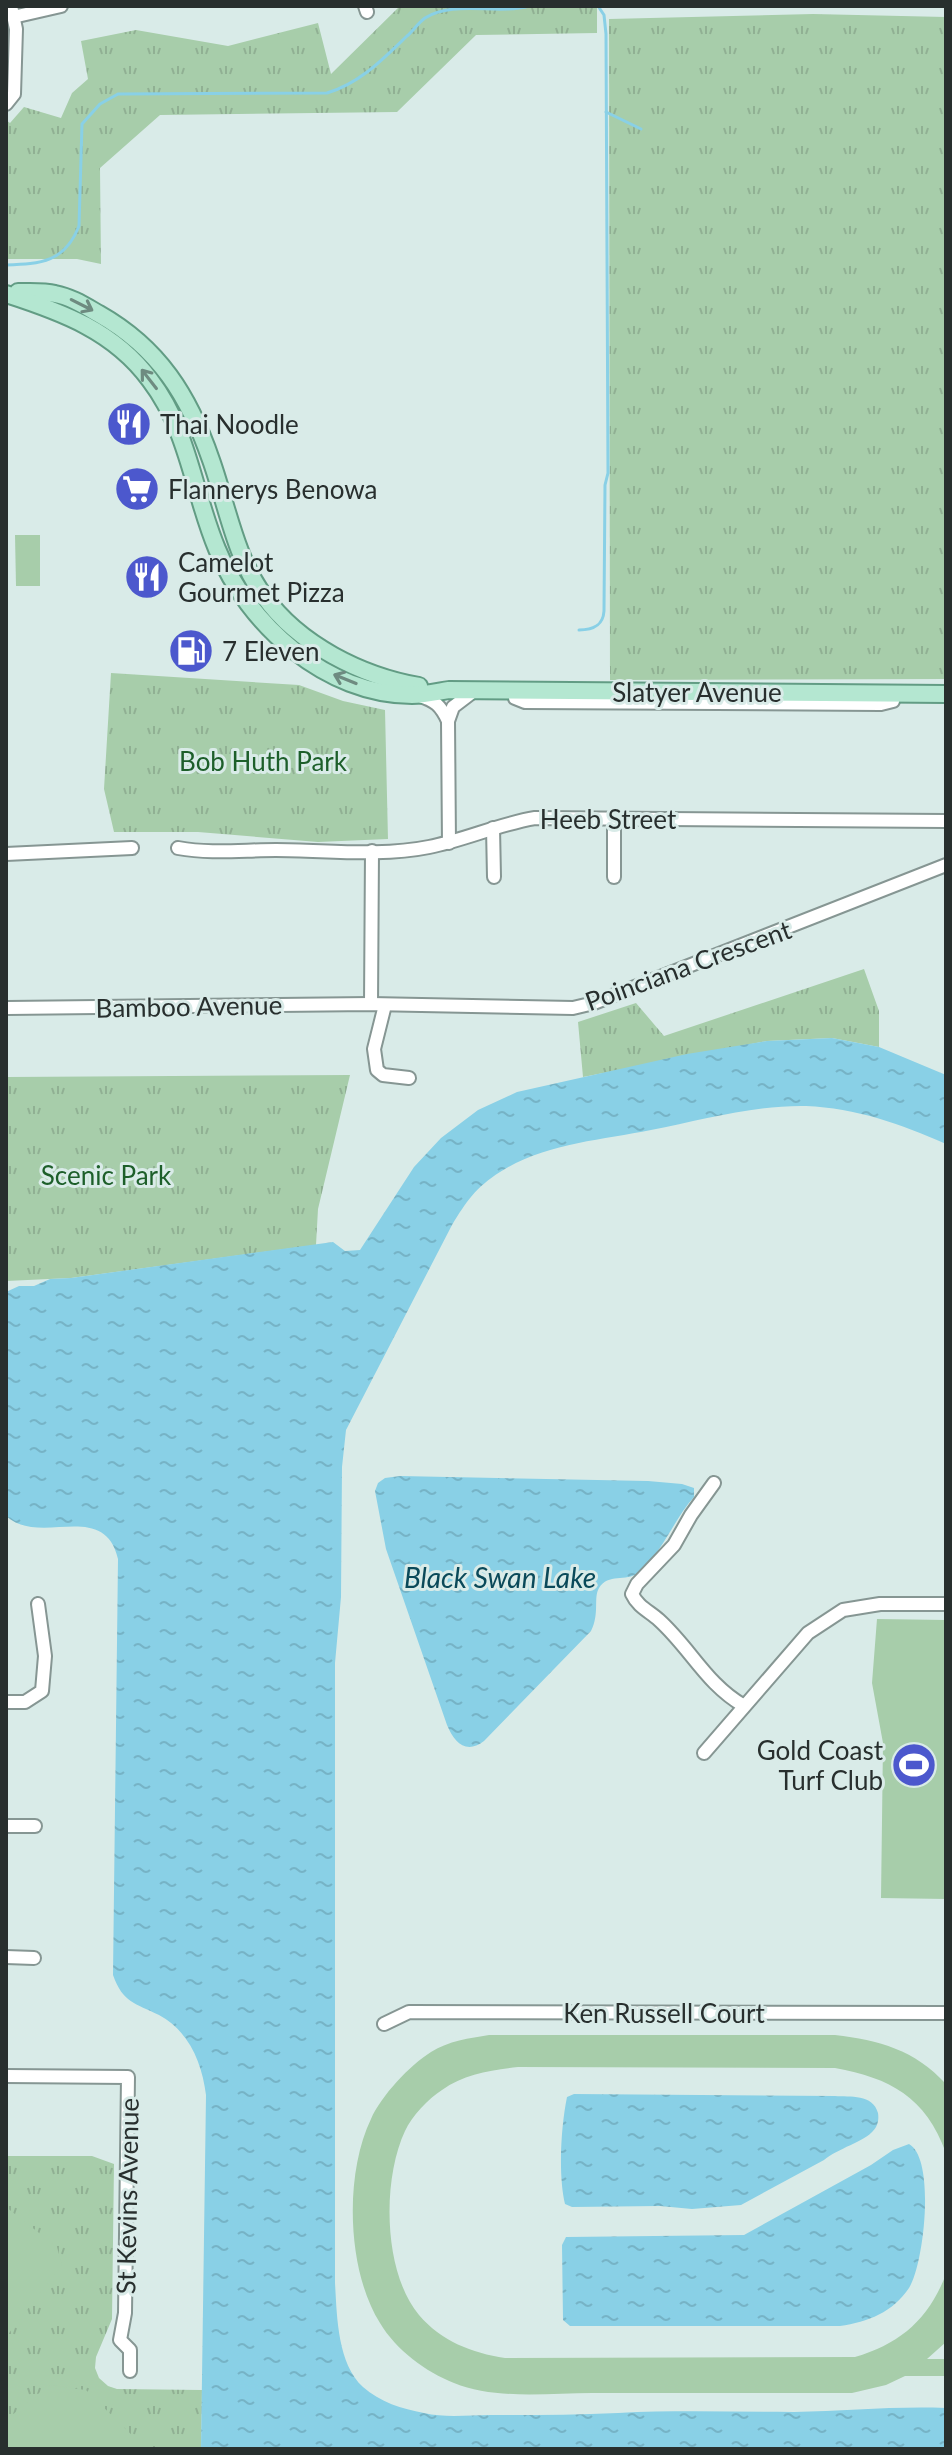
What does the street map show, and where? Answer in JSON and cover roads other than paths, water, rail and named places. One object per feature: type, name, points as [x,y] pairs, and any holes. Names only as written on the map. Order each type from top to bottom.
[{"type":"main road","name":"Slatyer Avenue","points":[[6,292],[55,293],[74,300],[121,327],[153,353],[176,383],[204,440],[227,514],[264,597],[290,624],[319,647],[351,664],[398,682],[449,690],[946,694]]},
{"type":"main road","name":"Slatyer Avenue","points":[[6,292],[72,317],[100,332],[150,379],[178,427],[217,550],[244,597],[279,638],[301,656],[342,679],[391,693],[413,695],[449,690]]},
{"type":"street","points":[[6,104],[14,94],[16,29],[11,12],[61,6]]},
{"type":"street","points":[[449,843],[448,721],[453,707],[474,691]]},
{"type":"street","points":[[413,695],[430,699],[441,707],[448,721]]},
{"type":"street","name":"Heeb Street","points":[[178,848],[227,852],[405,851],[449,843],[535,818],[946,821]]},
{"type":"street","points":[[614,819],[614,877]]},
{"type":"street","points":[[493,828],[494,877]]},
{"type":"street","points":[[6,854],[132,848]]},
{"type":"street","points":[[371,1004],[372,851]]},
{"type":"street","name":"Poinciana Crescent","points":[[371,1004],[551,1009],[594,1003],[946,865]]},
{"type":"street","name":"Bamboo Avenue","points":[[7,1008],[371,1004]]},
{"type":"street","points":[[385,1005],[374,1049],[377,1070],[383,1075],[409,1078]]},
{"type":"street","points":[[714,1483],[674,1545],[637,1584],[632,1594],[636,1603],[660,1620],[724,1694],[744,1706]]},
{"type":"street","points":[[6,1702],[25,1702],[42,1691],[45,1656],[38,1604]]},
{"type":"street","points":[[704,1753],[808,1633],[843,1610],[880,1604],[946,1604]]},
{"type":"street","points":[[6,1826],[35,1826]]},
{"type":"street","points":[[6,1957],[34,1958]]},
{"type":"street","name":"Ken Russell Court","points":[[384,2024],[409,2012],[946,2013]]},
{"type":"street","name":"St Kevins Avenue","points":[[6,2076],[128,2077],[125,2313],[120,2340],[130,2350],[130,2371]]},
{"type":"water","points":[[832,1038],[879,1047],[946,1075],[946,1144],[860,1114],[825,1107],[787,1106],[728,1114],[573,1144],[517,1163],[484,1183],[457,1217],[346,1430],[342,1467],[341,1597],[335,1663],[337,2309],[343,2352],[354,2377],[377,2397],[432,2415],[946,2408],[946,2448],[201,2449],[204,2083],[186,2039],[159,2015],[126,1997],[113,1975],[118,1559],[111,1541],[99,1531],[85,1527],[36,1527],[20,1524],[6,1516],[6,1292],[50,1279],[333,1242],[345,1251],[360,1250],[414,1167],[441,1138],[478,1110],[517,1092],[687,1054],[767,1041]]},
{"type":"water","name":"Black Swan Lake","points":[[385,1478],[648,1481],[694,1488],[694,1497],[655,1555],[638,1573],[612,1579],[599,1588],[591,1631],[484,1741],[466,1747],[453,1737],[447,1725],[386,1549],[375,1491],[378,1483]]},
{"type":"water","points":[[574,2094],[854,2097],[871,2102],[878,2113],[878,2120],[869,2135],[741,2205],[692,2209],[660,2206],[572,2207],[565,2204],[561,2150],[567,2097]]},
{"type":"water","points":[[909,2144],[917,2154],[922,2169],[925,2190],[923,2236],[909,2288],[888,2310],[860,2322],[840,2326],[570,2326],[563,2320],[562,2245],[566,2237],[744,2235],[893,2150]]},
{"type":"waterway","points":[[6,265],[50,259],[67,247],[73,238],[79,226],[82,124],[100,104],[118,94],[327,93],[370,70],[422,20],[436,13],[529,6]]},
{"type":"waterway","points":[[579,630],[596,626],[602,620],[604,611],[605,485],[608,473],[606,34],[604,15],[598,6]]},
{"type":"waterway","points":[[606,112],[641,129]]},
{"type":"place","name":"Thai Noodle","points":[[129,424]]},
{"type":"place","name":"Flannerys Benowa","points":[[137,489]]},
{"type":"place","name":"Camelot Gourmet Pizza","points":[[147,577]]},
{"type":"place","name":"7 Eleven","points":[[191,651]]},
{"type":"place","name":"Gold Coast Turf Club","points":[[914,1765]]},
{"type":"park label","name":"Bob Huth Park","points":[[263,761]]},
{"type":"park label","name":"Scenic Park","points":[[106,1175]]}]
